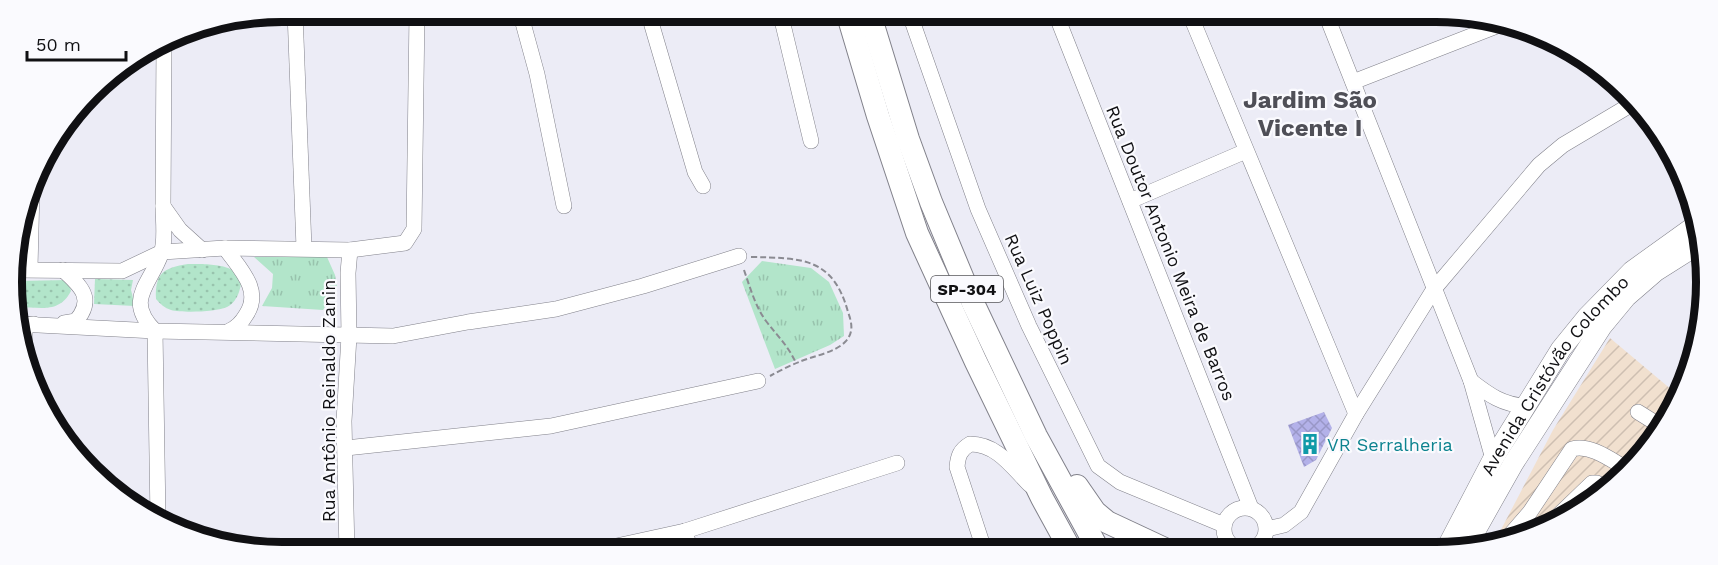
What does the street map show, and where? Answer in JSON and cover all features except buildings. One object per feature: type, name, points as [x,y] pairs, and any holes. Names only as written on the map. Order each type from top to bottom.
[{"type":"highway","name":"SP-304","points":[[850,22],[917,233],[976,362],[1065,542]]},
{"type":"highway","name":"SP-304","points":[[872,22],[908,140],[939,222],[1036,436],[1093,542]]},
{"type":"highway","points":[[988,333],[1017,377],[1048,437],[1095,512],[1107,522],[1150,542]]},
{"type":"highway","points":[[1055,523],[1060,542]]},
{"type":"main road","name":"Avenida Cristóvão Colombo","points":[[1450,542],[1493,459],[1562,349],[1608,294],[1639,266],[1690,229]]},
{"type":"main road","name":"Avenida Cristóvão Colombo","points":[[1470,540],[1513,464],[1602,326],[1626,297],[1656,272],[1693,248]]},
{"type":"street","points":[[295,22],[304,248]]},
{"type":"street","points":[[27,230],[23,269],[122,271],[162,252],[225,248],[350,250],[405,243],[414,229],[417,22]]},
{"type":"street","points":[[523,22],[537,75],[564,206]]},
{"type":"street","points":[[651,22],[695,172],[703,186]]},
{"type":"street","points":[[782,22],[811,141]]},
{"type":"street","name":"Rua Luiz Poppin","points":[[913,22],[978,209],[1029,326],[1098,466],[1120,482],[1224,525]]},
{"type":"street","name":"Rua Doutor Antonio Meira de Barros","points":[[1059,22],[1251,508]]},
{"type":"street","points":[[1193,22],[1356,414]]},
{"type":"street","points":[[1329,22],[1471,381],[1493,459]]},
{"type":"street","points":[[1353,82],[1491,28]]},
{"type":"street","points":[[158,511],[155,331],[143,315],[140,297],[162,252],[164,51]]},
{"type":"street","points":[[1267,529],[1284,525],[1301,512],[1356,414],[1434,289],[1539,165],[1563,145],[1627,107]]},
{"type":"street","points":[[1130,201],[1246,151]]},
{"type":"street","points":[[163,206],[180,230],[202,250]]},
{"type":"street","points":[[225,248],[249,281],[252,291],[249,309],[235,328],[229,331]]},
{"type":"street","name":"Rua Antônio Reinaldo Zanin","points":[[347,542],[344,421],[349,336],[350,250]]},
{"type":"street","points":[[26,325],[155,331],[393,336],[556,309],[643,286],[739,256]]},
{"type":"street","points":[[26,325],[68,323],[76,321],[82,315],[86,309],[86,302],[78,283],[63,270]]},
{"type":"street","points":[[346,448],[551,426],[758,381]]},
{"type":"street","points":[[1471,381],[1502,402],[1526,406]]},
{"type":"street","points":[[1638,412],[1655,422]]},
{"type":"street","points":[[982,542],[957,467],[958,455],[963,448],[970,444],[989,447],[1000,455],[1042,498]]},
{"type":"street","points":[[1514,530],[1530,513],[1572,449],[1588,449],[1620,465]]},
{"type":"street","points":[[635,542],[685,531],[897,463]]},
{"type":"street","points":[[1565,508],[1592,483],[1599,484]]},
{"type":"street","points":[[1229,542],[1224,525],[1226,518],[1237,509],[1251,508],[1263,516],[1267,529],[1262,542]]},
{"type":"street","points":[[685,531],[688,542]]},
{"type":"path","points":[[758,381],[836,348],[851,335],[852,328],[848,310],[834,279],[823,268],[789,257],[739,256],[758,309],[766,322],[784,341],[796,363]]},
{"type":"shaded area","points":[[1610,338],[1672,390],[1642,441],[1594,489],[1550,516],[1498,535],[1553,430]]},
{"type":"green space","points":[[254,257],[327,257],[335,275],[337,287],[323,310],[262,306],[272,288],[273,274]]},
{"type":"green space","points":[[762,261],[811,268],[829,282],[843,313],[844,336],[830,345],[775,369],[742,282]]},
{"type":"green space","points":[[188,264],[214,265],[232,270],[241,282],[234,301],[222,309],[208,311],[176,311],[163,306],[156,299],[159,278],[167,270]]},
{"type":"green space","points":[[95,279],[133,280],[131,290],[135,306],[94,304]]},
{"type":"green space","points":[[68,280],[71,291],[61,303],[55,306],[24,307],[22,281]]},
{"type":"place","name":"VR Serralheria","points":[[1310,444]]},
{"type":"district","name":"Jardim São Vicente I","points":[[1310,114]]}]
